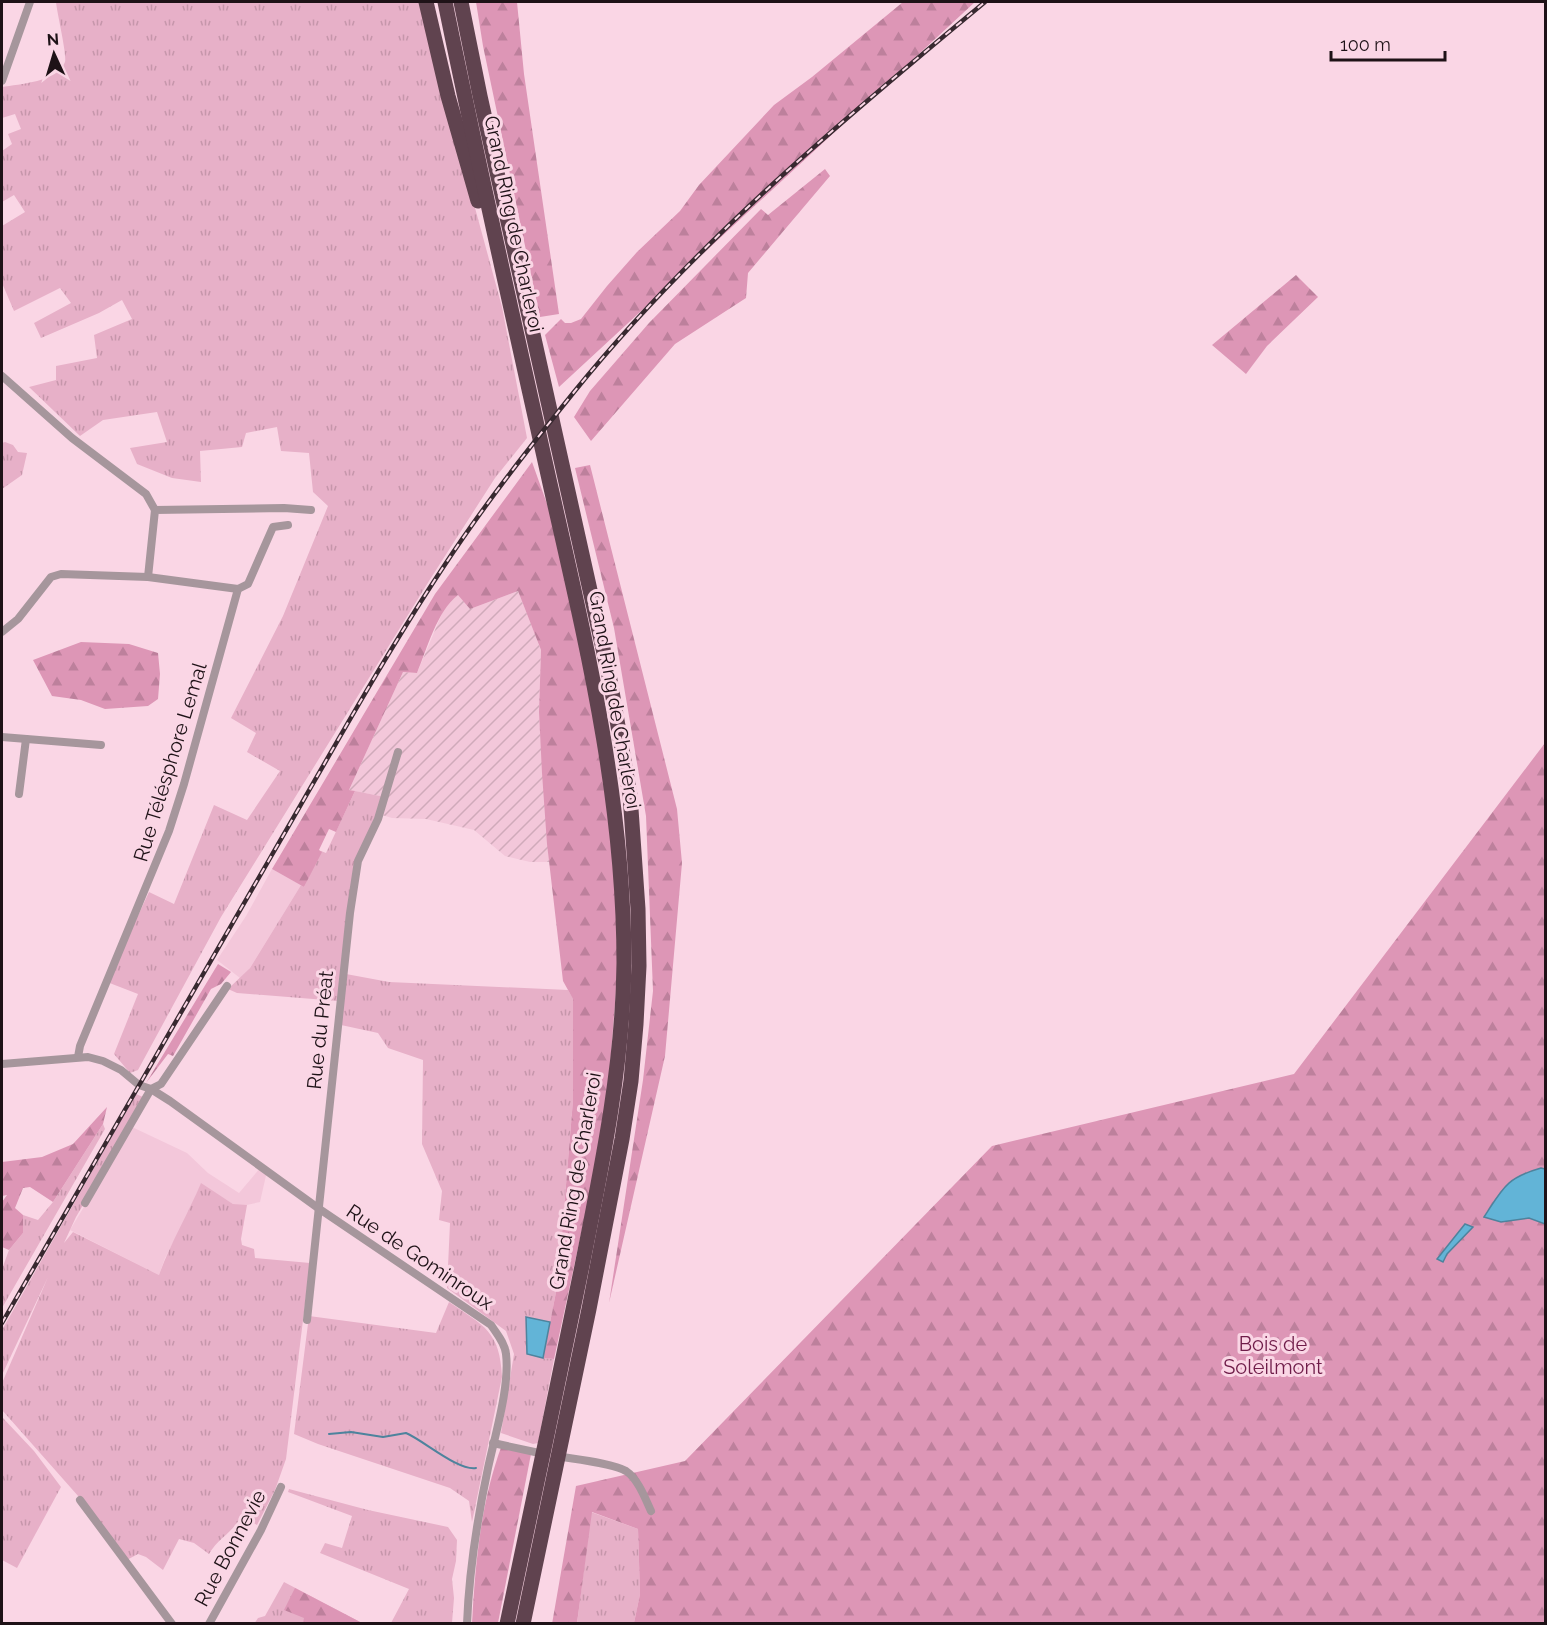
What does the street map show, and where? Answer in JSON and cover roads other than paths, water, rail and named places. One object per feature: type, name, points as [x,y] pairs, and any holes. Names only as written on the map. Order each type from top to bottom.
[{"type":"highway","points":[[426,2],[448,96],[480,208],[494,230]]},
{"type":"highway","name":"Grand Ring de Charleroi","points":[[445,2],[598,701],[614,796],[622,911],[624,966],[615,1080],[523,1623]]},
{"type":"highway","name":"Grand Ring de Charleroi","points":[[461,2],[487,129],[610,680],[630,795],[635,851],[639,966],[631,1082],[612,1197],[551,1453],[507,1623]]},
{"type":"street","points":[[2,81],[30,2]]},
{"type":"street","points":[[2,376],[72,438],[146,494],[155,510],[148,577]]},
{"type":"street","points":[[155,510],[284,508],[311,510]]},
{"type":"street","name":"Rue Télésphore Lemal","points":[[78,1057],[80,1046],[169,831],[238,589],[248,584],[273,527],[288,525]]},
{"type":"street","points":[[2,632],[18,619],[51,577],[62,574],[148,577],[238,589]]},
{"type":"street","points":[[2,736],[101,745]]},
{"type":"street","points":[[19,794],[26,739]]},
{"type":"street","name":"Rue du Préat","points":[[307,1320],[348,924],[356,872],[358,861],[378,819],[398,752]]},
{"type":"street","points":[[85,1203],[151,1089],[161,1084],[227,986]]},
{"type":"street","name":"Rue de Gominroux","points":[[2,1064],[78,1057],[103,1061],[121,1070],[139,1085],[151,1089],[170,1101],[318,1208],[491,1325],[505,1347],[507,1366],[468,1582],[467,1623]]},
{"type":"street","points":[[493,1443],[614,1467],[627,1472],[640,1489],[651,1511]]},
{"type":"street","name":"Rue Bonnevie","points":[[209,1623],[261,1530],[281,1487]]},
{"type":"street","name":"Rue Bonnevie","points":[[80,1500],[172,1623]]},
{"type":"water","points":[[1541,1168],[1545,1169],[1545,1224],[1529,1218],[1501,1222],[1484,1217],[1506,1185],[1520,1176]]},
{"type":"water","points":[[1465,1224],[1473,1227],[1447,1254],[1443,1262],[1437,1259]]},
{"type":"water","points":[[526,1317],[550,1322],[543,1358],[527,1354]]},
{"type":"waterway","points":[[329,1434],[351,1432],[383,1437],[406,1433],[450,1460],[469,1468],[476,1468]]},
{"type":"railway","points":[[2,1323],[376,675],[459,543],[491,499],[574,392],[668,286],[770,186],[985,2]]},
{"type":"park label","name":"Bois de Soleilmont","points":[[1273,1356]]}]
